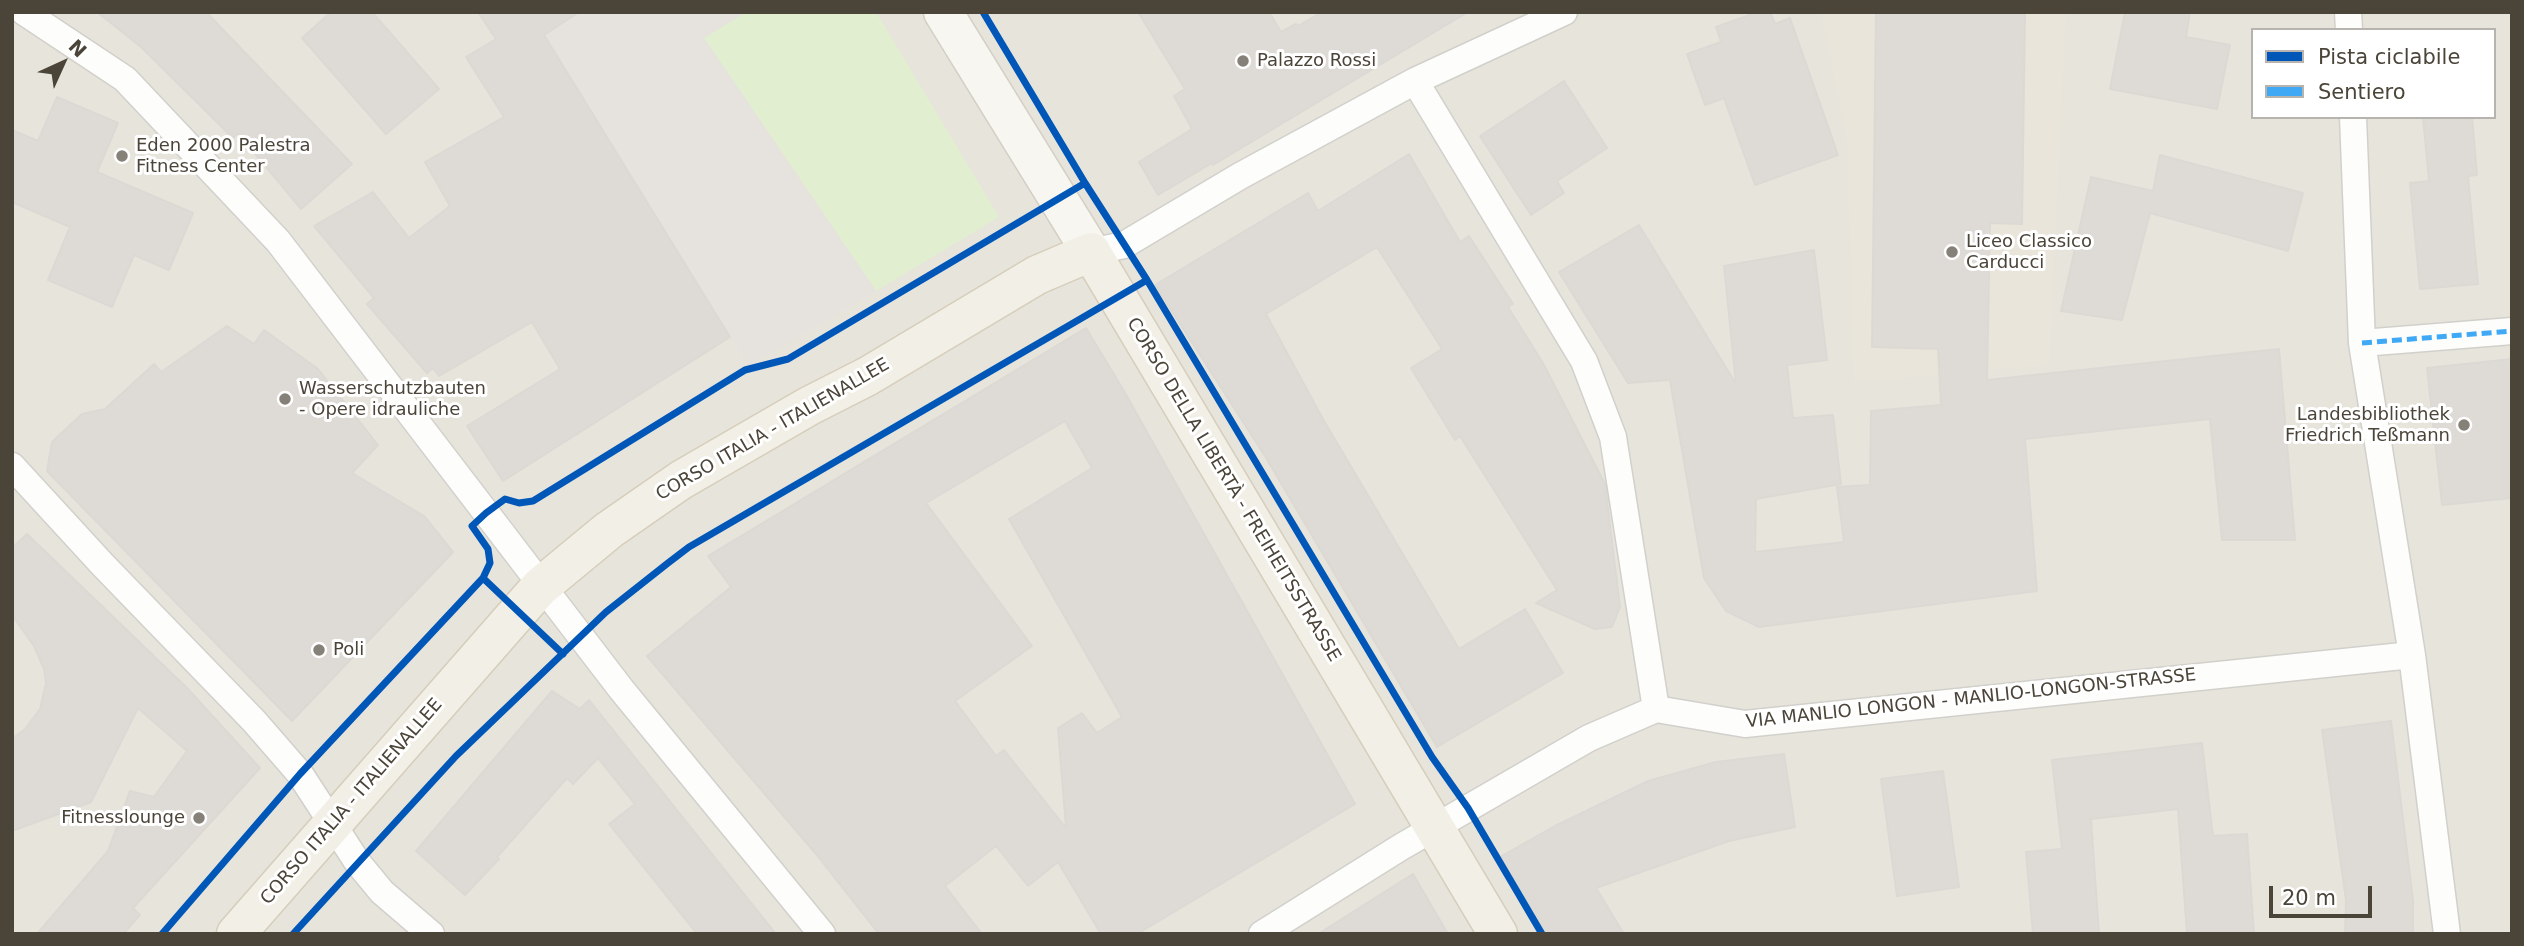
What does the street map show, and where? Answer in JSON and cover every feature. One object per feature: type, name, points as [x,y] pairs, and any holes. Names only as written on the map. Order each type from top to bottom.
[{"type":"main road","name":"CORSO DELLA LIBERTÀ - FREIHEITSSTRASSE","points":[[943,12],[1091,252],[1498,934]]},
{"type":"main road","name":"CORSO ITALIA - ITALIENALLEE","points":[[236,934],[540,587],[609,530],[681,480],[809,405],[868,376],[1037,275],[1091,252]]},
{"type":"street","points":[[24,12],[125,79],[278,242],[540,587],[629,700],[822,934]]},
{"type":"street","points":[[1091,252],[1124,245],[1240,176],[1415,81],[1563,12]]},
{"type":"street","points":[[1262,934],[1589,738],[1656,709],[1613,437],[1594,386],[1584,361],[1415,81]]},
{"type":"street","points":[[2353,119],[2362,343],[2412,655],[2447,934]]},
{"type":"street","points":[[2362,343],[2512,331]]},
{"type":"street","points":[[12,466],[261,730],[300,774],[358,863],[382,892],[431,934]]},
{"type":"street","name":"VIA MANLIO LONGON - MANLIO-LONGON-STRASSE","points":[[1656,709],[1745,724],[2412,655]]},
{"type":"shaded area","points":[[12,12],[2512,12],[2512,934],[12,934]]},
{"type":"shaded area","points":[[579,12],[746,12],[704,38],[876,291],[749,366],[544,35]]},
{"type":"shaded area","name":"Liceo Classico Carducci","points":[[1821,12],[2066,12],[2049,365],[1854,382],[1847,140]]},
{"type":"green space","points":[[746,12],[876,12],[999,217],[876,291],[704,38]]},
{"type":"building","points":[[97,12],[206,12],[352,164],[301,209],[238,133],[233,138],[141,47]]},
{"type":"building","points":[[331,12],[372,12],[439,89],[386,134],[302,38]]},
{"type":"building","points":[[478,12],[579,12],[544,35],[730,337],[503,481],[467,426],[560,369],[532,322],[439,376],[433,368],[427,373],[367,304],[374,298],[314,226],[373,192],[409,238],[450,206],[425,162],[504,117],[466,57],[496,39]]},
{"type":"building","name":"Palazzo Rossi","points":[[1138,12],[1269,12],[1281,32],[1322,12],[1468,12],[1213,165],[1212,163],[1158,195],[1139,162],[1192,129],[1174,96],[1185,89]]},
{"type":"building","points":[[1758,12],[1770,12],[1775,24],[1790,18],[1838,155],[1755,185],[1724,98],[1705,105],[1687,54],[1721,42],[1716,27]]},
{"type":"building","points":[[1876,12],[2025,12],[2022,224],[1990,223],[1987,380],[2279,349],[2295,540],[2222,540],[2210,419],[2025,439],[2037,591],[1759,627],[1726,611],[1704,578],[1670,380],[1628,383],[1559,272],[1639,225],[1736,384],[1724,266],[1814,250],[1827,360],[1787,365],[1793,418],[1833,415],[1841,484],[1756,499],[1755,552],[1844,542],[1837,487],[1870,485],[1871,411],[1941,405],[1938,349],[1872,347]]},
{"type":"building","points":[[2125,12],[2190,12],[2186,37],[2230,45],[2217,109],[2110,89]]},
{"type":"building","points":[[1564,81],[1607,148],[1557,181],[1564,193],[1531,215],[1480,136]]},
{"type":"building","points":[[57,97],[118,123],[97,172],[193,213],[169,270],[134,255],[112,307],[48,280],[70,227],[12,202],[12,130],[38,141]]},
{"type":"building","points":[[2423,119],[2472,119],[2477,175],[2468,176],[2478,284],[2420,289],[2410,183],[2429,181]]},
{"type":"building","points":[[1409,154],[1460,242],[1469,236],[1513,304],[1508,307],[1544,365],[1605,484],[1620,607],[1612,627],[1595,629],[1536,603],[1557,590],[1460,436],[1455,440],[1411,368],[1442,349],[1377,247],[1266,314],[1324,421],[1459,649],[1525,609],[1563,673],[1437,747],[1265,456],[1155,285],[1308,193],[1318,211]]},
{"type":"building","points":[[2160,155],[2303,193],[2288,251],[2150,213],[2122,320],[2061,311],[2091,177],[2153,191]]},
{"type":"building","points":[[227,326],[254,344],[264,330],[318,369],[378,445],[352,473],[424,516],[453,552],[292,721],[47,471],[52,442],[82,414],[105,409],[154,364],[161,372]]},
{"type":"building","points":[[1086,328],[1355,804],[1137,934],[1101,934],[1058,862],[1028,886],[996,846],[945,886],[982,934],[879,934],[816,854],[647,656],[731,587],[708,556]],"holes":[[[1065,421],[1092,468],[1009,519],[1122,717],[1097,733],[1082,713],[1058,728],[1066,828],[1004,750],[996,756],[955,701],[1032,646],[926,503]]]},
{"type":"building","name":"Landesbibliothek Friedrich Teßmann","points":[[2512,359],[2512,498],[2442,505],[2427,368]]},
{"type":"building","points":[[27,534],[187,688],[260,768],[133,908],[140,915],[123,934],[37,934],[108,851],[130,791],[154,797],[187,751],[138,708],[91,802],[12,831],[12,739],[25,729],[40,709],[46,683],[44,669],[34,646],[12,615],[12,548]]},
{"type":"building","points":[[552,691],[580,709],[589,700],[776,934],[697,934],[609,824],[635,804],[598,758],[573,784],[567,778],[465,895],[416,851]]},
{"type":"building","points":[[2391,721],[2413,900],[2413,934],[2345,934],[2346,900],[2322,730]]},
{"type":"building","points":[[2202,743],[2213,836],[2247,834],[2254,934],[2187,934],[2178,809],[2091,819],[2099,934],[2033,934],[2026,852],[2062,849],[2052,760]]},
{"type":"building","points":[[1784,754],[1795,827],[1729,841],[1596,888],[1624,934],[1546,934],[1500,857],[1555,826],[1648,781],[1716,762]]},
{"type":"building","points":[[1943,771],[1959,887],[1897,896],[1881,779]]},
{"type":"building","points":[[1413,874],[1448,934],[1318,934],[1397,884]]},
{"type":"marked path","points":[[2362,343],[2512,331]]},
{"type":"cycle path","points":[[983,12],[1085,183],[1147,280],[1432,757],[1468,808],[1542,934]]},
{"type":"cycle path","points":[[162,934],[300,774],[483,578],[490,563],[488,549],[472,526],[486,513],[505,499],[519,503],[533,501],[745,370],[788,359],[1085,183]]},
{"type":"cycle path","points":[[293,934],[456,756],[606,612],[668,563],[689,547],[1147,280]]},
{"type":"cycle path","points":[[483,578],[563,654]]},
{"type":"place","name":"Palazzo Rossi","points":[[1243,61]]},
{"type":"place","name":"Eden 2000 Palestra Fitness Center","points":[[122,156]]},
{"type":"place","name":"Liceo Classico Carducci","points":[[1952,252]]},
{"type":"place","name":"Wasserschutzbauten - Opere idrauliche","points":[[285,399]]},
{"type":"place","name":"Landesbibliothek Friedrich Teßmann","points":[[2464,425]]},
{"type":"place","name":"Poli","points":[[319,650]]},
{"type":"place","name":"Fitnesslounge","points":[[199,818]]}]
